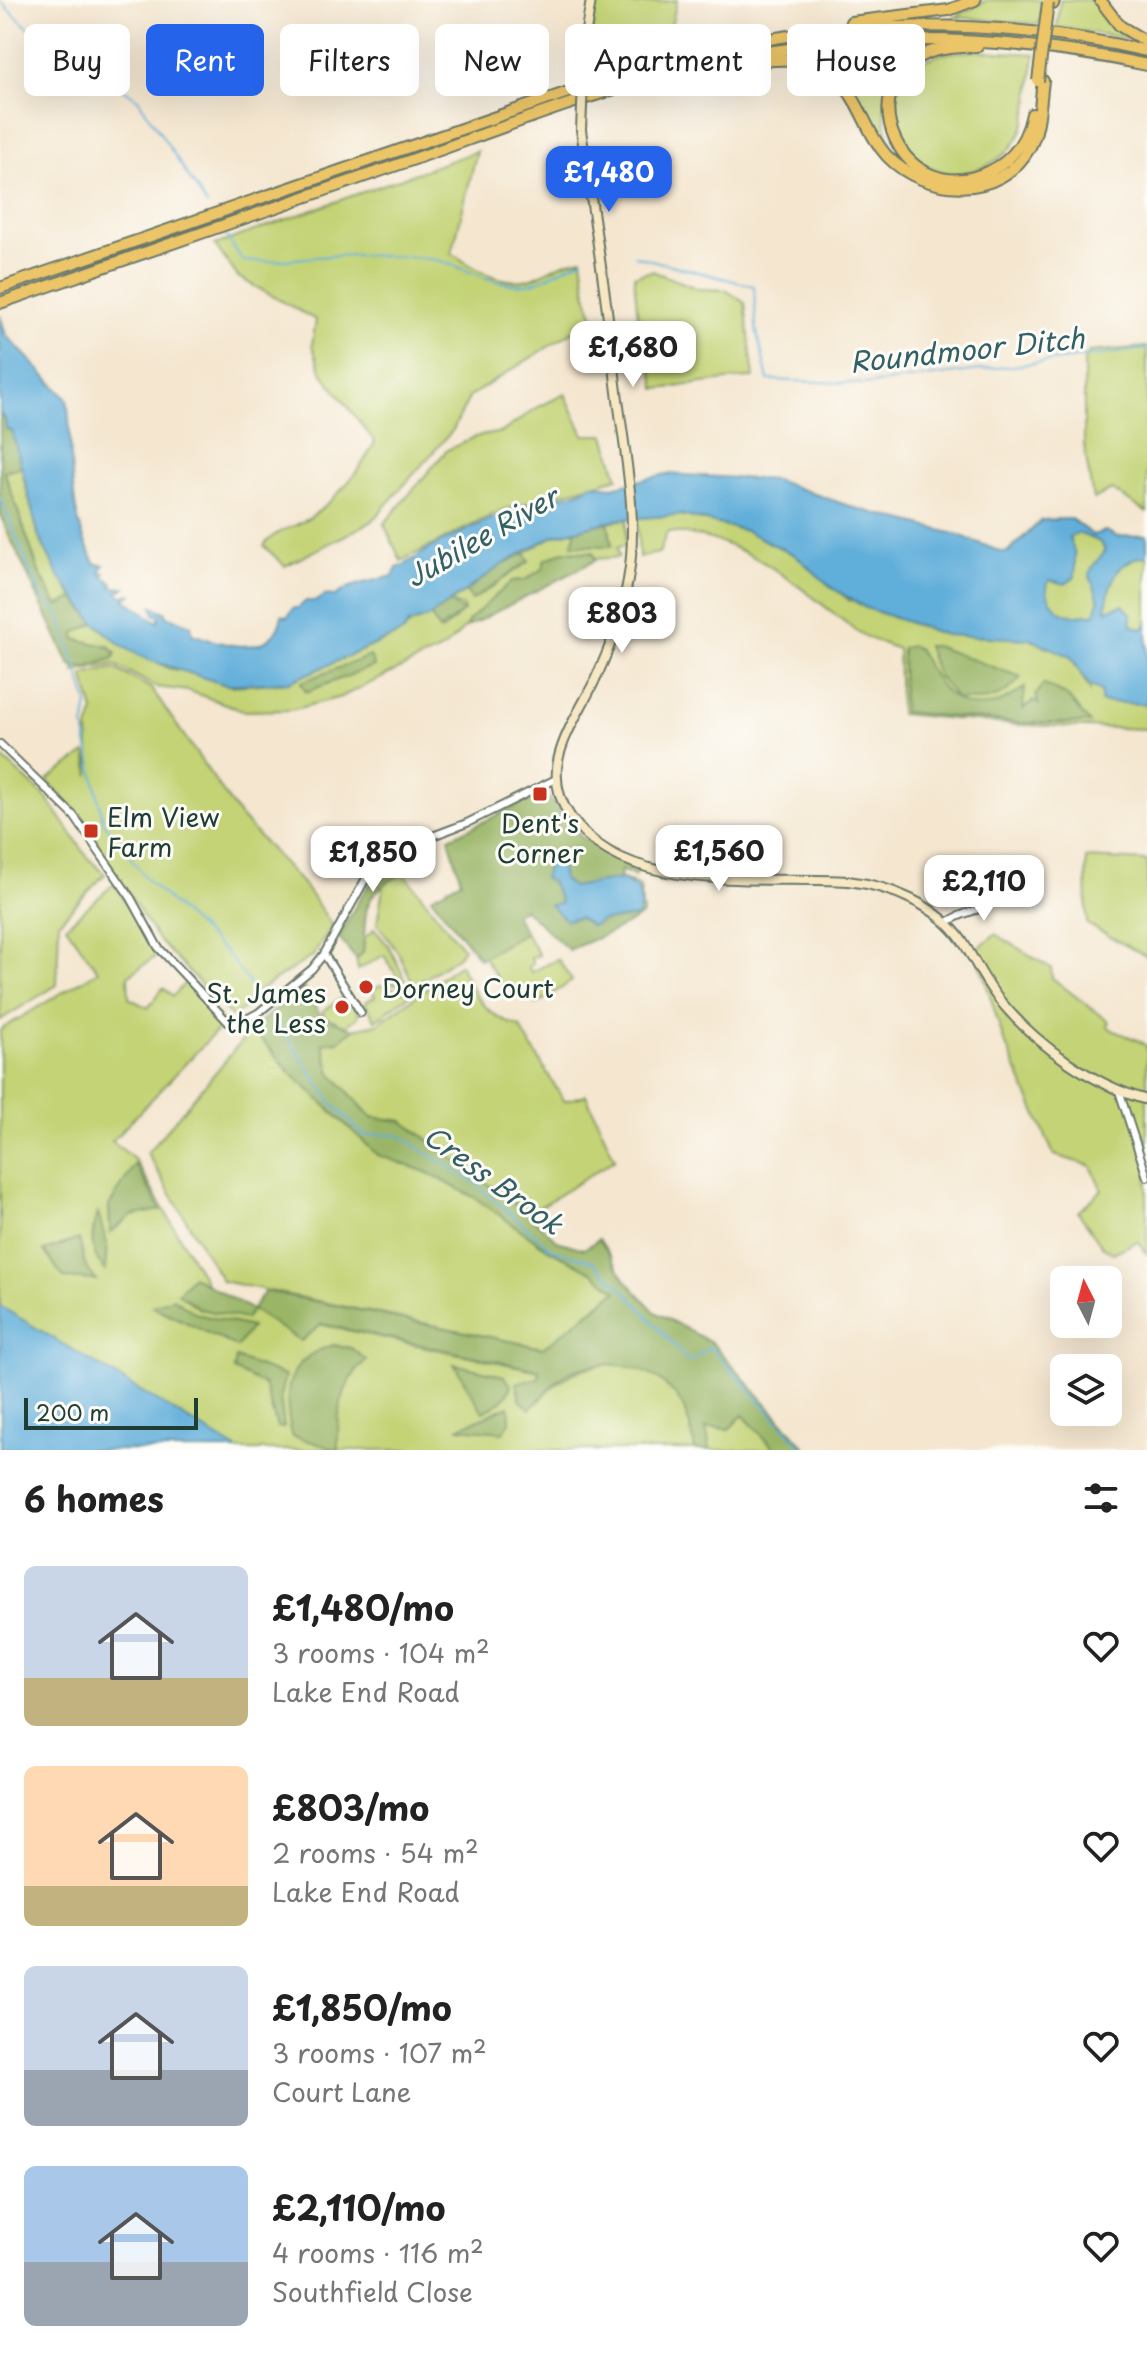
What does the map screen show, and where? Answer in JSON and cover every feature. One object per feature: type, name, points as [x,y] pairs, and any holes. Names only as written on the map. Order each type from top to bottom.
[{"type":"highway","points":[[844,24],[870,18],[949,10],[975,0]]},
{"type":"highway","points":[[1100,0],[1120,26],[1147,42]]},
{"type":"highway","points":[[771,60],[817,66],[848,89],[871,134],[891,160],[923,180],[957,187],[996,180],[1024,156],[1033,139],[1051,2]]},
{"type":"highway","points":[[925,25],[971,26],[1067,36],[1147,51]]},
{"type":"highway","points":[[0,288],[632,70],[722,46],[787,35]]},
{"type":"highway","points":[[771,51],[865,40],[939,39],[1016,43],[1147,65]]},
{"type":"highway","points":[[1016,43],[943,49],[928,53],[909,65],[896,83],[889,107],[890,129],[899,149],[915,167],[941,179],[968,178],[991,171],[1015,152],[1026,134],[1040,81]]},
{"type":"highway","points":[[0,303],[605,96]]},
{"type":"main road","points":[[591,0],[585,37],[581,130],[613,348],[632,524],[628,581],[620,613],[593,684],[564,736],[556,779],[570,816],[584,832],[636,864],[668,874],[867,883],[914,901],[947,923],[989,987],[1015,1019],[1062,1057],[1119,1091],[1147,1100]]},
{"type":"street","points":[[0,744],[74,816],[131,898],[158,947],[229,1023],[239,1023],[258,1013],[312,969],[324,954],[370,871],[406,846],[467,823],[556,779]]},
{"type":"street","points":[[947,923],[960,912],[985,907],[994,900]]},
{"type":"street","points":[[324,954],[361,1013]]},
{"type":"street","points":[[1119,1091],[1147,1177]]},
{"type":"street","points":[[1125,1108],[1134,1097]]},
{"type":"green space","points":[[619,0],[633,5],[677,0],[672,24],[594,24],[600,1]]},
{"type":"green space","points":[[987,0],[1042,0],[1039,24],[955,17]]},
{"type":"green space","points":[[1060,0],[1096,0],[1106,17],[1130,39],[1057,27]]},
{"type":"green space","points":[[946,53],[1035,54],[1029,104],[1014,144],[981,168],[955,173],[932,169],[914,156],[901,138],[895,117],[896,96],[925,96],[925,61]]},
{"type":"green space","points":[[857,96],[888,96],[886,126],[896,156],[881,140]]},
{"type":"green space","points":[[477,151],[452,253],[480,271],[513,281],[535,277],[563,263],[582,258],[587,297],[598,328],[572,332],[470,396],[453,430],[371,522],[285,566],[264,546],[268,540],[321,510],[355,473],[375,442],[322,373],[312,345],[316,320],[238,277],[215,245]]},
{"type":"green space","points":[[652,271],[699,289],[726,290],[745,303],[754,378],[656,389],[646,346],[640,341],[634,276]]},
{"type":"green space","points":[[1147,347],[1147,513],[1112,490],[1093,499],[1084,445],[1084,360],[1089,352]]},
{"type":"green space","points":[[565,394],[584,435],[605,435],[618,478],[502,510],[401,561],[384,524],[447,450],[475,437],[502,432],[538,407]]},
{"type":"green space","points":[[0,413],[16,439],[21,467],[4,471],[39,572],[57,606],[74,598],[95,623],[75,633],[75,639],[110,647],[116,653],[114,658],[86,668],[70,665],[9,535],[0,514]]},
{"type":"green space","points":[[21,467],[39,538],[74,598],[58,607],[39,572],[4,471]]},
{"type":"green space","points":[[682,515],[746,531],[795,555],[850,601],[857,596],[1017,634],[1070,656],[1090,690],[1090,684],[1147,677],[1147,729],[1017,725],[900,714],[898,649],[862,635],[792,582],[747,553],[695,535],[667,532],[659,553],[639,557],[637,518]]},
{"type":"green space","points":[[627,519],[626,546],[617,547],[619,557],[596,559],[593,552],[565,551],[545,560],[544,568],[525,580],[512,581],[444,648],[341,697],[291,710],[245,711],[189,691],[156,687],[114,664],[75,672],[74,668],[114,658],[116,653],[110,647],[75,639],[74,633],[96,623],[122,646],[170,669],[183,670],[231,686],[289,682],[404,632],[412,623],[430,616],[442,631],[464,611],[462,606],[450,603],[466,591],[472,600],[529,562],[525,553],[554,536],[576,530],[573,545],[612,546],[608,522]]},
{"type":"green space","points":[[1071,519],[1093,535],[1106,531],[1117,537],[1147,535],[1147,633],[1102,617],[1097,589],[1099,614],[1095,617],[1063,613],[1052,607],[1034,590],[1007,552],[1042,520]]},
{"type":"green space","points":[[608,522],[612,546],[572,545],[576,530]]},
{"type":"green space","points":[[565,551],[593,553],[596,560],[467,627],[468,621],[512,581],[525,580],[544,568],[544,560]]},
{"type":"green space","points":[[525,553],[529,561],[472,600],[466,591],[503,564]]},
{"type":"green space","points":[[450,603],[464,611],[439,630],[431,616]]},
{"type":"green space","points":[[912,646],[919,649],[944,689],[965,704],[987,706],[1025,687],[1023,709],[1033,701],[1038,704],[1036,695],[1043,684],[1066,695],[1090,723],[1020,723],[903,712],[902,648]]},
{"type":"green space","points":[[927,646],[935,646],[1021,677],[1008,691],[993,698],[957,699],[937,675]]},
{"type":"green space","points":[[370,656],[374,666],[306,692],[301,682]]},
{"type":"green space","points":[[114,668],[151,688],[239,815],[305,887],[332,925],[314,955],[255,993],[255,1001],[232,1017],[158,940],[83,821],[47,780],[86,753],[90,776],[88,729],[94,711],[83,675]]},
{"type":"green space","points":[[0,756],[46,797],[89,859],[105,874],[59,922],[57,985],[0,1020]]},
{"type":"green space","points":[[544,793],[582,838],[637,868],[635,876],[621,870],[620,878],[640,886],[643,914],[618,929],[569,950],[523,908],[515,915],[525,932],[480,959],[431,897],[461,881],[449,838]]},
{"type":"green space","points":[[1086,858],[1147,861],[1147,957],[1087,924]]},
{"type":"green space","points":[[400,860],[408,870],[381,887],[369,902],[363,953],[356,959],[339,938],[356,904],[371,883]]},
{"type":"green space","points":[[403,872],[463,948],[458,956],[414,986],[399,954],[377,923],[384,883]]},
{"type":"green space","points":[[115,883],[158,955],[128,976],[129,998],[148,1008],[163,988],[173,996],[186,982],[224,1023],[112,1141],[135,1160],[208,1286],[252,1310],[539,1371],[538,1402],[570,1375],[588,1368],[607,1364],[626,1365],[644,1371],[662,1381],[681,1403],[695,1450],[238,1450],[0,1306],[0,1030],[98,971],[66,926]]},
{"type":"green space","points":[[374,929],[388,945],[409,987],[391,983],[398,978],[384,955],[358,970],[356,959],[363,953],[364,939]]},
{"type":"green space","points":[[525,932],[539,955],[531,958],[533,964],[528,967],[532,972],[558,959],[572,981],[537,1004],[526,987],[518,993],[513,985],[505,990],[484,957]]},
{"type":"green space","points":[[995,934],[1051,968],[1052,978],[1109,1022],[1107,1026],[1112,1030],[1147,1047],[1147,1254],[1138,1241],[1113,1253],[1102,1246],[1078,1212],[1102,1190],[1091,1166],[1054,1155],[1003,1038],[976,950]]},
{"type":"green space","points":[[460,964],[482,1004],[498,1017],[520,1027],[564,1101],[586,1095],[615,1159],[529,1214],[403,1121],[371,1117],[331,1073],[323,1042],[338,1041],[354,1029],[377,1024]]},
{"type":"green space","points":[[381,985],[411,994],[375,1020],[365,1002],[375,996],[372,990]]},
{"type":"green space","points":[[303,986],[320,1015],[354,1029],[338,1041],[323,1043],[331,1073],[371,1117],[402,1121],[529,1214],[557,1241],[584,1249],[599,1239],[625,1279],[655,1312],[712,1343],[808,1450],[776,1450],[743,1415],[729,1429],[706,1427],[710,1450],[695,1450],[687,1416],[677,1397],[656,1378],[629,1367],[600,1365],[571,1372],[554,1384],[530,1409],[521,1401],[516,1383],[539,1378],[539,1370],[322,1324],[301,1341],[252,1310],[265,1291],[543,1348],[617,1291],[592,1272],[548,1249],[474,1197],[426,1172],[378,1155],[290,1072],[252,1029]]},
{"type":"green space","points":[[345,995],[359,1013],[357,1018],[336,1032],[322,1012]]},
{"type":"green space","points":[[252,1029],[290,1072],[378,1155],[426,1172],[474,1197],[548,1249],[592,1272],[617,1290],[543,1348],[222,1281],[147,1153]]},
{"type":"green space","points":[[135,1164],[161,1210],[131,1216],[110,1233],[109,1206]]},
{"type":"green space","points":[[98,1213],[107,1244],[105,1271],[92,1244]]},
{"type":"green space","points":[[79,1239],[86,1267],[96,1280],[64,1278],[44,1251]]},
{"type":"green space","points":[[192,1276],[252,1310],[245,1319],[200,1309],[178,1293]]},
{"type":"green space","points":[[173,1298],[197,1314],[251,1327],[237,1347],[152,1306]]},
{"type":"green space","points":[[334,1345],[351,1348],[366,1360],[345,1391],[338,1425],[338,1450],[292,1436],[288,1405],[288,1391],[297,1368],[306,1358]]},
{"type":"green space","points":[[236,1358],[285,1376],[280,1396],[284,1428],[277,1427],[264,1385],[234,1370]]},
{"type":"green space","points":[[454,1364],[504,1376],[511,1385],[507,1395],[483,1412]]},
{"type":"green space","points":[[509,1406],[510,1422],[503,1432],[458,1428]]},
{"type":"green space","points":[[743,1415],[776,1450],[710,1450],[705,1427],[729,1429]]},
{"type":"water","name":"Jubilee River","points":[[0,315],[6,335],[67,399],[72,482],[79,524],[96,564],[104,565],[100,572],[105,573],[103,576],[113,583],[112,587],[125,588],[117,592],[122,596],[133,594],[124,599],[158,622],[160,616],[155,615],[152,606],[167,616],[191,625],[192,634],[216,642],[244,646],[257,644],[277,630],[282,615],[287,617],[293,608],[306,601],[316,601],[325,595],[335,596],[356,585],[393,576],[397,568],[429,548],[474,527],[531,503],[575,493],[591,484],[612,487],[666,474],[775,480],[855,508],[959,535],[1001,552],[1008,552],[1042,520],[1071,519],[1093,535],[1106,531],[1117,537],[1147,535],[1147,556],[1136,558],[1121,567],[1112,582],[1106,610],[1123,605],[1131,613],[1132,625],[1142,629],[1147,624],[1147,704],[1101,702],[1101,691],[1089,685],[1070,656],[1030,639],[945,635],[866,608],[832,588],[795,555],[746,531],[682,515],[614,520],[553,536],[503,564],[429,617],[407,625],[404,632],[289,682],[226,685],[146,659],[122,646],[95,623],[58,575],[39,537],[12,431],[6,429],[5,419],[0,413]],"holes":[[[1078,533],[1099,542],[1105,552],[1090,571],[1099,600],[1095,614],[1063,612],[1049,598],[1049,580],[1065,584],[1075,577],[1075,554],[1069,537]]]},
{"type":"water","points":[[560,861],[563,879],[572,887],[620,879],[638,889],[641,906],[637,917],[601,921],[592,926],[579,918],[566,920],[550,905],[561,903],[552,883],[544,878],[549,862]]},
{"type":"water","points":[[0,1306],[238,1450],[1,1450]]},
{"type":"waterway","name":"Roundmoor Ditch","points":[[0,1],[57,55],[70,53],[138,99],[207,205]]},
{"type":"waterway","name":"Roundmoor Ditch","points":[[226,236],[243,261],[351,255],[421,258],[448,263],[486,278],[513,284],[534,283],[583,260]]},
{"type":"waterway","name":"Roundmoor Ditch","points":[[635,256],[754,286],[756,328],[768,380],[870,384],[1147,349]]},
{"type":"waterway","name":"Cress Brook","points":[[0,498],[40,594],[60,616],[88,704],[84,727],[103,821],[148,881],[227,954],[258,995]]},
{"type":"waterway","name":"Cress Brook","points":[[272,1014],[331,1102],[363,1135],[397,1134],[476,1184],[551,1249],[592,1261],[628,1294],[689,1362],[710,1347],[805,1450]]},
{"type":"place","name":"Dent's Corner","points":[[540,794]]},
{"type":"place","name":"Elm View Farm","points":[[91,831]]},
{"type":"place","name":"Dorney Court","points":[[366,987]]},
{"type":"place","name":"St. James the Less","points":[[342,1007]]}]
